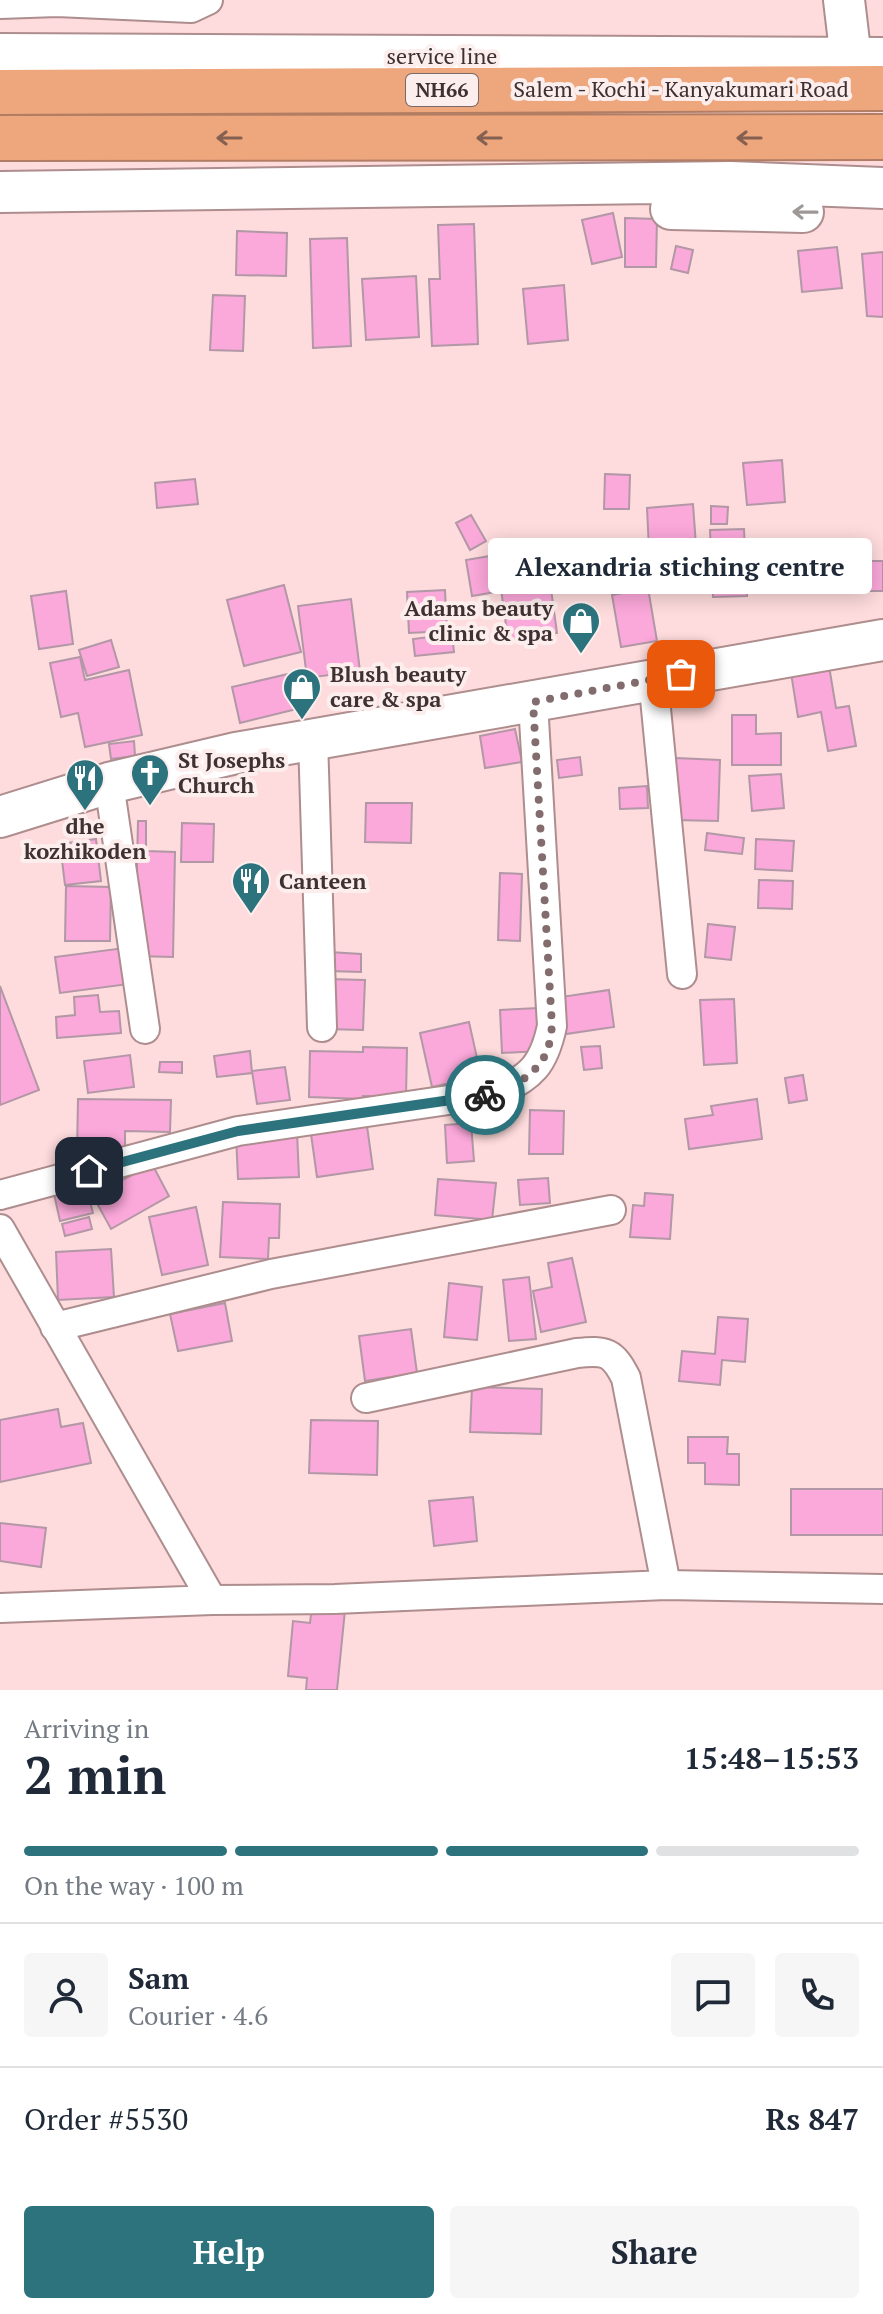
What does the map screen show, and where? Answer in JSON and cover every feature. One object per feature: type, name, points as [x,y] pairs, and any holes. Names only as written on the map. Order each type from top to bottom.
[{"type":"highway","name":"Salem - Kochi - Kanyakumari Road","points":[[0,92],[875,66]]},
{"type":"highway","name":"NH66","points":[[0,138],[883,137]]},
{"type":"main road","points":[[844,0],[875,66]]},
{"type":"main road","points":[[868,0],[875,66]]},
{"type":"main road","name":"service line","points":[[0,54],[875,66]]},
{"type":"main road","points":[[0,72],[875,66]]},
{"type":"main road","points":[[0,192],[730,182],[883,188]]},
{"type":"main road","points":[[0,206],[578,207],[883,214]]},
{"type":"main road","points":[[0,817],[109,783],[236,753],[883,640]]},
{"type":"street","points":[[0,4],[57,2],[186,8],[208,0]]},
{"type":"street","points":[[653,678],[682,974]]},
{"type":"street","points":[[0,1195],[238,1131],[496,1093],[516,1084],[533,1070],[546,1054],[552,1026],[533,702]]},
{"type":"street","points":[[313,739],[322,1027]]},
{"type":"street","points":[[109,783],[145,1029]]},
{"type":"street","points":[[55,1327],[271,1274],[611,1210]]},
{"type":"street","points":[[0,1229],[212,1600]]},
{"type":"street","points":[[366,1398],[577,1353],[608,1353],[618,1361],[626,1378],[666,1585]]},
{"type":"street","points":[[0,1608],[335,1599],[666,1585],[883,1589]]},
{"type":"building","points":[[613,213],[622,257],[592,264],[582,220]]},
{"type":"building","points":[[625,218],[657,219],[656,267],[625,267]]},
{"type":"building","points":[[474,224],[478,344],[432,346],[429,279],[440,279],[438,225]]},
{"type":"building","points":[[237,231],[287,233],[286,276],[236,275]]},
{"type":"building","points":[[347,238],[351,346],[313,348],[310,239]]},
{"type":"building","points":[[676,246],[693,250],[688,273],[671,269]]},
{"type":"building","points":[[837,247],[842,288],[802,292],[798,251]]},
{"type":"building","points":[[883,252],[883,317],[867,316],[862,254]]},
{"type":"building","points":[[416,276],[419,337],[366,340],[362,279]]},
{"type":"building","points":[[564,285],[568,340],[528,344],[523,289]]},
{"type":"building","points":[[213,295],[245,296],[243,351],[210,350]]},
{"type":"building","points":[[782,460],[785,502],[747,505],[743,463]]},
{"type":"building","points":[[605,474],[630,475],[629,509],[604,509]]},
{"type":"building","points":[[195,479],[198,504],[157,508],[155,483]]},
{"type":"building","points":[[693,504],[697,559],[672,561],[671,548],[649,550],[647,508]]},
{"type":"building","points":[[711,506],[728,507],[727,524],[711,524]]},
{"type":"building","points":[[471,515],[486,541],[470,550],[456,523]]},
{"type":"building","points":[[744,529],[747,596],[713,597],[710,530]]},
{"type":"building","points":[[490,556],[496,592],[472,596],[466,560]]},
{"type":"building","points":[[547,560],[557,633],[508,640],[498,567]]},
{"type":"building","points":[[844,561],[883,561],[883,591],[844,591]]},
{"type":"building","points":[[284,585],[301,652],[244,666],[227,600]]},
{"type":"building","points":[[648,588],[657,641],[621,647],[612,595]]},
{"type":"building","points":[[445,590],[447,631],[409,633],[407,592]]},
{"type":"building","points":[[66,591],[73,644],[39,649],[31,596]]},
{"type":"building","points":[[351,599],[360,671],[307,678],[298,606]]},
{"type":"building","points":[[452,634],[454,652],[415,656],[413,639]]},
{"type":"building","points":[[111,640],[119,667],[87,676],[79,650]]},
{"type":"building","points":[[80,657],[85,680],[129,670],[142,735],[85,747],[78,713],[61,717],[50,663]]},
{"type":"building","points":[[829,666],[836,708],[849,706],[856,746],[828,751],[821,712],[798,717],[791,673]]},
{"type":"building","points":[[301,671],[309,706],[240,723],[232,687]]},
{"type":"building","points":[[732,715],[756,715],[756,734],[781,733],[781,765],[732,765]]},
{"type":"building","points":[[515,729],[522,762],[485,768],[480,736]]},
{"type":"building","points":[[134,741],[135,756],[111,759],[109,744]]},
{"type":"building","points":[[580,757],[582,775],[559,778],[557,760]]},
{"type":"building","points":[[676,758],[720,760],[718,821],[674,820]]},
{"type":"building","points":[[781,774],[784,808],[752,811],[749,776]]},
{"type":"building","points":[[647,786],[648,808],[620,809],[619,788]]},
{"type":"building","points":[[366,803],[412,803],[411,843],[365,842]]},
{"type":"building","points":[[138,821],[146,821],[146,851],[175,852],[173,957],[135,956]]},
{"type":"building","points":[[182,823],[214,824],[213,862],[181,862]]},
{"type":"building","points":[[707,833],[744,838],[742,854],[705,850]]},
{"type":"building","points":[[96,839],[101,881],[65,885],[60,844]]},
{"type":"building","points":[[756,839],[794,841],[792,871],[755,869]]},
{"type":"building","points":[[500,873],[522,874],[520,941],[498,940]]},
{"type":"building","points":[[759,880],[793,881],[792,909],[758,908]]},
{"type":"building","points":[[66,886],[111,887],[110,941],[65,941]]},
{"type":"building","points":[[708,924],[735,927],[731,960],[705,957]]},
{"type":"building","points":[[124,948],[129,984],[60,993],[55,957]]},
{"type":"building","points":[[329,952],[361,954],[361,972],[328,971]]},
{"type":"building","points":[[328,979],[365,980],[363,1030],[326,1029]]},
{"type":"building","points":[[0,986],[39,1090],[0,1105]]},
{"type":"building","points":[[609,990],[614,1027],[566,1034],[561,997]]},
{"type":"building","points":[[98,995],[100,1012],[119,1011],[121,1033],[57,1038],[56,1017],[75,1015],[74,997]]},
{"type":"building","points":[[734,999],[737,1063],[704,1065],[700,1000]]},
{"type":"building","points":[[538,1008],[540,1051],[502,1053],[500,1010]]},
{"type":"building","points":[[469,1022],[481,1076],[432,1087],[420,1033]]},
{"type":"building","points":[[600,1046],[602,1068],[584,1070],[581,1047]]},
{"type":"building","points":[[363,1047],[407,1048],[406,1097],[309,1097],[310,1051],[363,1052]]},
{"type":"building","points":[[250,1051],[252,1073],[217,1077],[214,1056]]},
{"type":"building","points":[[130,1055],[134,1087],[88,1093],[84,1061]]},
{"type":"building","points":[[160,1062],[182,1062],[182,1073],[159,1072]]},
{"type":"building","points":[[285,1067],[290,1100],[257,1104],[252,1071]]},
{"type":"building","points":[[803,1075],[807,1100],[789,1103],[785,1078]]},
{"type":"building","points":[[78,1099],[171,1100],[170,1132],[125,1131],[125,1152],[77,1152]]},
{"type":"building","points":[[757,1099],[762,1139],[689,1149],[685,1119],[713,1115],[711,1106]]},
{"type":"building","points":[[530,1110],[564,1111],[563,1154],[529,1154]]},
{"type":"building","points":[[366,1119],[373,1169],[317,1177],[310,1127]]},
{"type":"building","points":[[471,1123],[474,1161],[447,1163],[445,1125]]},
{"type":"building","points":[[297,1132],[299,1177],[238,1179],[236,1135]]},
{"type":"building","points":[[152,1164],[169,1196],[111,1229],[93,1196]]},
{"type":"building","points":[[548,1178],[550,1203],[520,1205],[518,1180]]},
{"type":"building","points":[[438,1179],[496,1183],[492,1220],[435,1215]]},
{"type":"building","points":[[86,1186],[93,1213],[60,1221],[54,1194]]},
{"type":"building","points":[[645,1193],[673,1195],[670,1239],[630,1237],[633,1205],[644,1206]]},
{"type":"building","points":[[223,1202],[280,1204],[279,1238],[269,1238],[268,1259],[220,1257]]},
{"type":"building","points":[[196,1207],[208,1265],[162,1275],[149,1217]]},
{"type":"building","points":[[89,1217],[92,1229],[65,1236],[62,1224]]},
{"type":"building","points":[[111,1249],[114,1297],[58,1300],[56,1252]]},
{"type":"building","points":[[572,1258],[586,1322],[541,1332],[533,1291],[552,1287],[548,1263]]},
{"type":"building","points":[[529,1277],[536,1339],[509,1341],[503,1280]]},
{"type":"building","points":[[449,1283],[482,1287],[477,1340],[444,1337]]},
{"type":"building","points":[[225,1303],[232,1341],[178,1351],[170,1314]]},
{"type":"building","points":[[718,1317],[748,1319],[745,1362],[722,1360],[720,1385],[679,1381],[682,1351],[715,1354]]},
{"type":"building","points":[[411,1329],[417,1373],[365,1381],[359,1336]]},
{"type":"building","points":[[472,1387],[542,1389],[541,1434],[470,1432]]},
{"type":"building","points":[[58,1409],[61,1427],[83,1423],[91,1463],[0,1482],[0,1420]]},
{"type":"building","points":[[311,1420],[378,1421],[377,1475],[309,1473]]},
{"type":"building","points":[[688,1437],[728,1437],[727,1454],[739,1454],[739,1485],[705,1484],[705,1463],[688,1463]]},
{"type":"building","points":[[791,1489],[883,1489],[883,1535],[791,1535]]},
{"type":"building","points":[[473,1497],[477,1541],[434,1546],[429,1501]]},
{"type":"building","points":[[0,1523],[46,1528],[41,1567],[0,1561]]},
{"type":"building","points":[[312,1606],[345,1610],[337,1690],[306,1690],[307,1678],[288,1676],[293,1621],[310,1623]]},
{"type":"way so far","points":[[485,1095],[516,1084],[533,1070],[546,1054],[552,1026],[533,702],[681,674]]},
{"type":"place","name":"Adams beauty clinic & spa","points":[[581,655]]},
{"type":"place","name":"Alexandria stiching centre","points":[[681,674]]},
{"type":"place","name":"Blush beauty care & spa","points":[[302,721]]},
{"type":"place","name":"St Josephs Church","points":[[150,807]]},
{"type":"place","name":"dhe kozhikoden","points":[[85,812]]},
{"type":"place","name":"Canteen","points":[[251,915]]},
{"type":"route","points":[[89,1171],[238,1131],[485,1095]]}]
